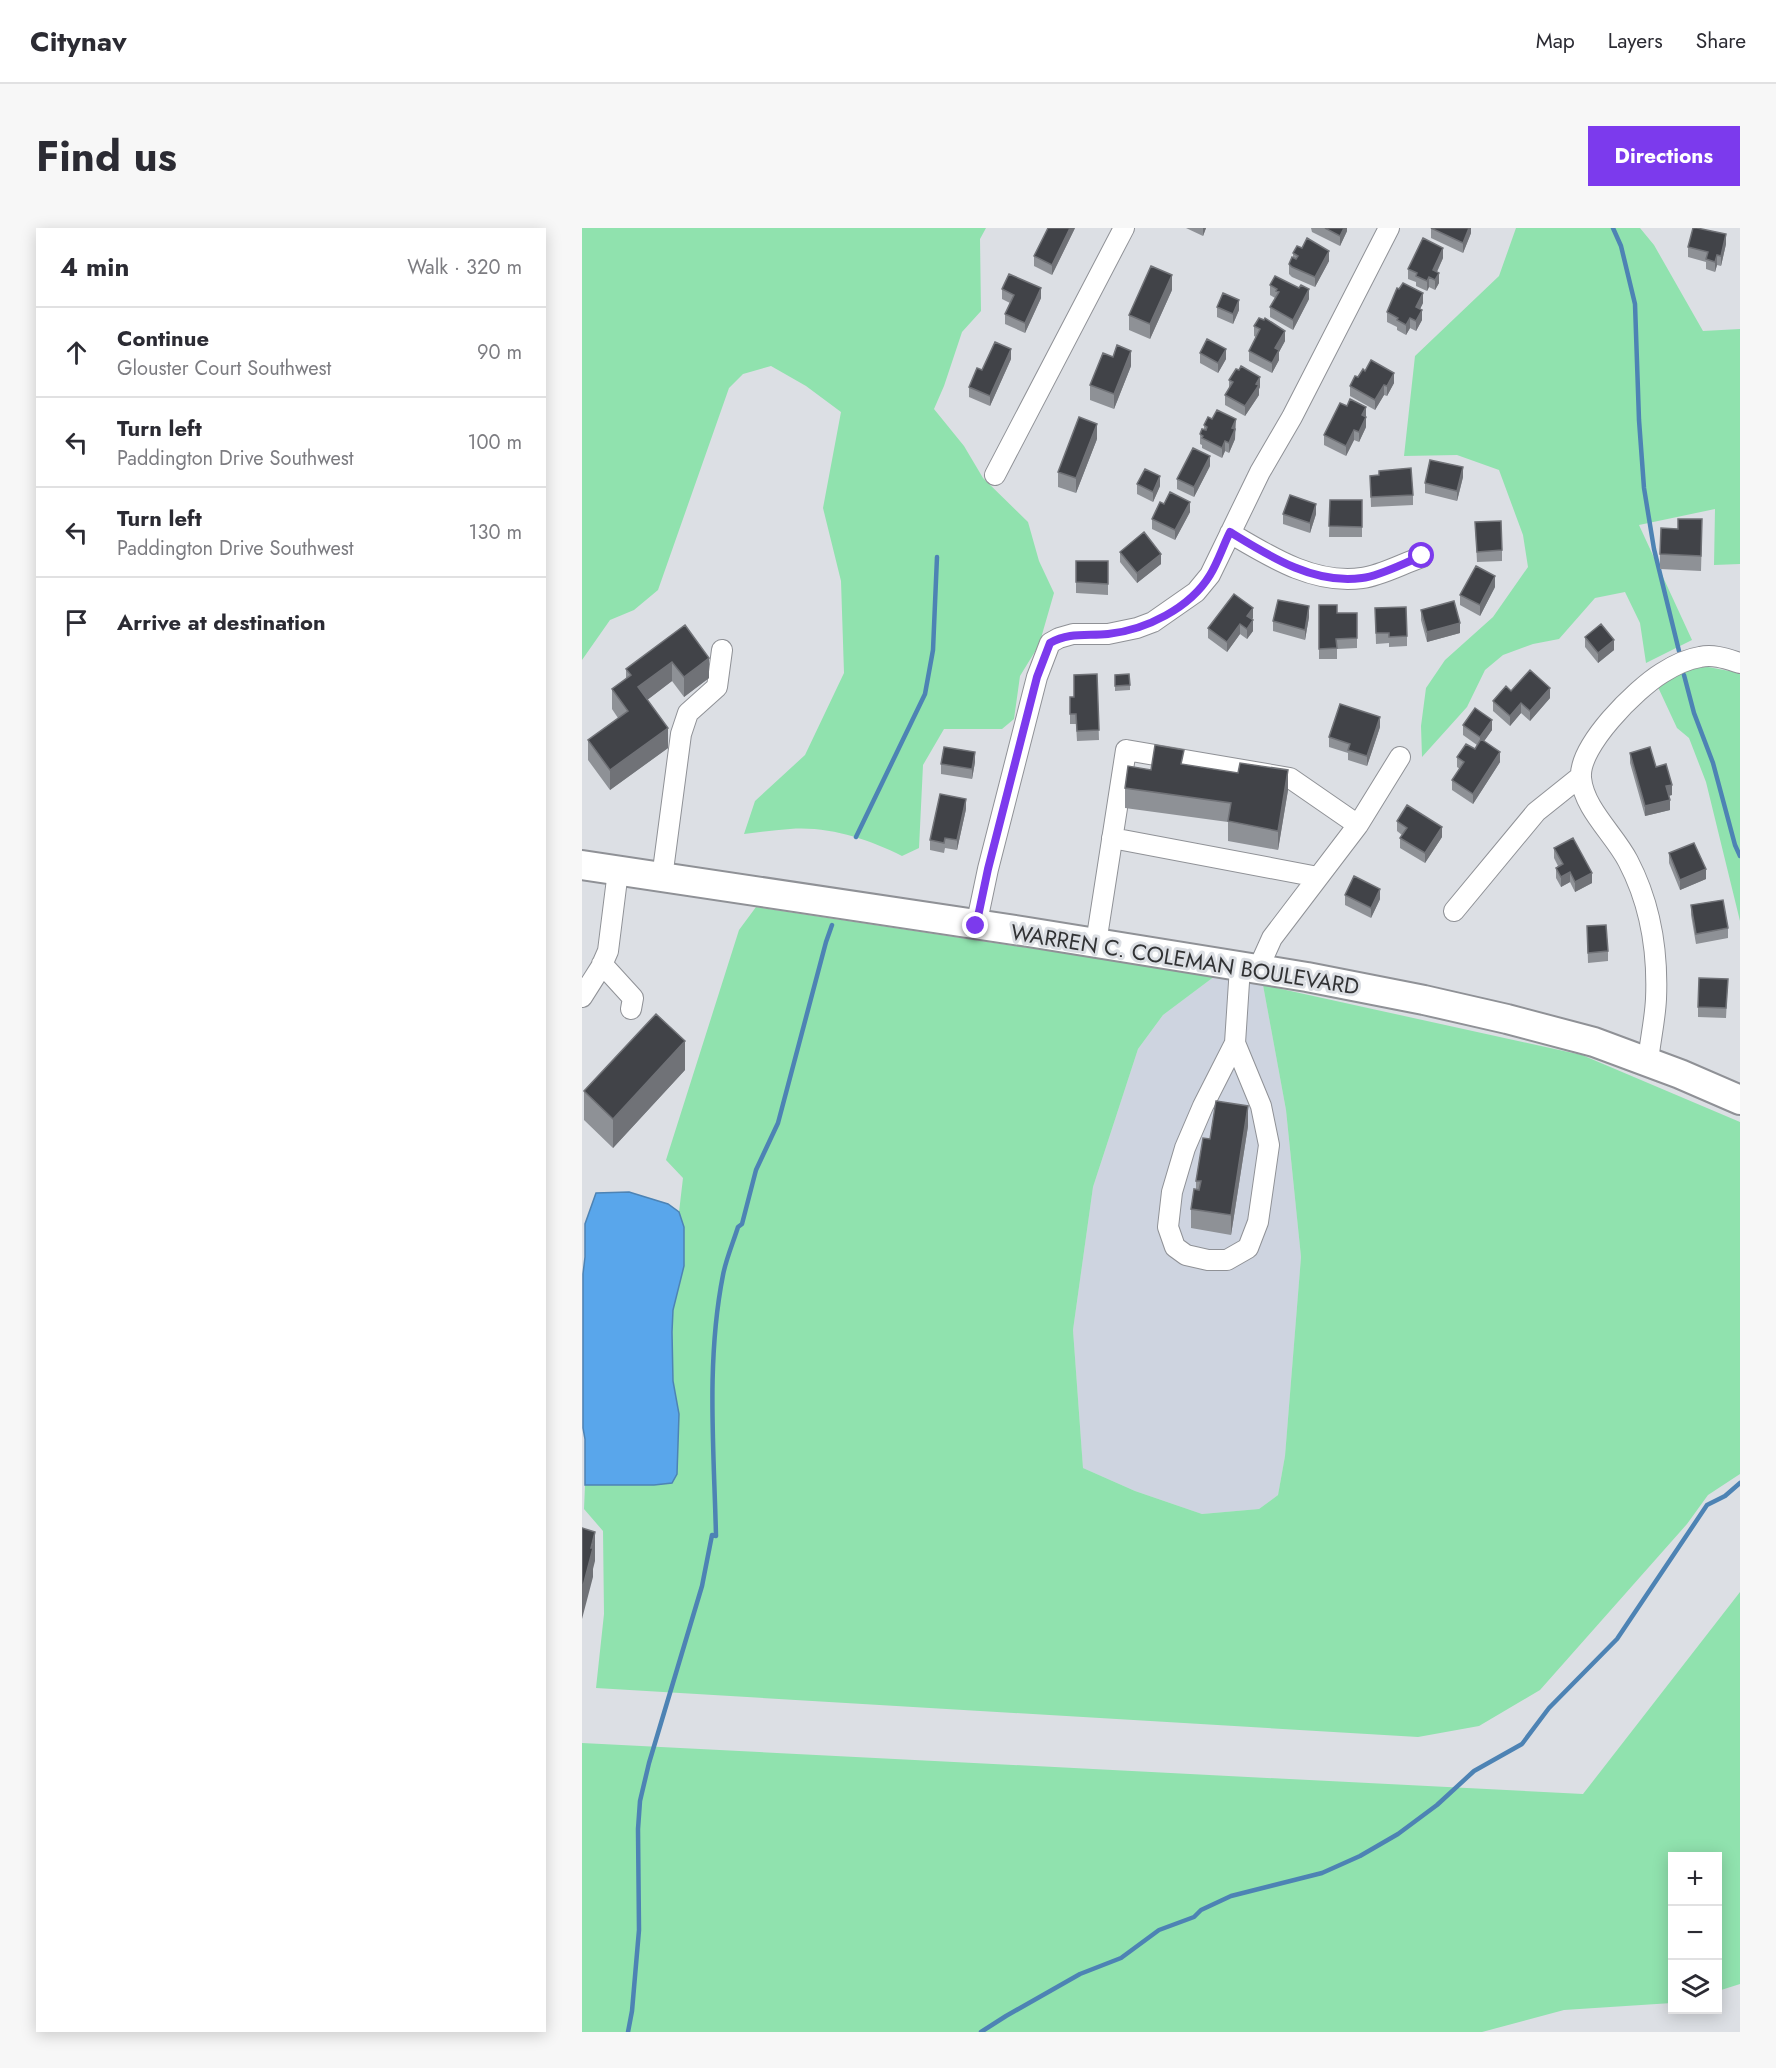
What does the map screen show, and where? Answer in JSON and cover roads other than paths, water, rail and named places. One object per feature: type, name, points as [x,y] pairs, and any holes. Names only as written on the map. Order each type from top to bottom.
[{"type":"highway","name":"WARREN C. COLEMAN BOULEVARD","points":[[582,866],[1096,943],[1424,1000],[1594,1042],[1740,1100]]},
{"type":"street","points":[[995,475],[1124,228]]},
{"type":"street","points":[[976,926],[988,869],[1034,688],[1050,643],[1073,634],[1108,634],[1153,622],[1196,592],[1210,575],[1230,532],[1389,228]]},
{"type":"street","points":[[1230,532],[1272,558],[1338,580],[1364,578],[1422,556]]},
{"type":"street","points":[[662,878],[681,734],[687,714],[717,687],[722,650]]},
{"type":"street","points":[[1648,1062],[1656,999],[1652,934],[1644,897],[1628,860],[1583,791],[1581,776],[1583,760],[1592,743],[1616,713],[1661,673],[1679,663],[1700,657],[1715,656],[1740,663]]},
{"type":"street","points":[[1096,943],[1125,752],[1128,750],[1290,778],[1358,825]]},
{"type":"street","points":[[1235,1043],[1261,1106],[1269,1145],[1258,1222],[1248,1248],[1227,1260],[1208,1260],[1186,1255],[1174,1247],[1168,1227],[1172,1192],[1189,1138],[1235,1043],[1249,968],[1358,825],[1400,757]]},
{"type":"street","points":[[1454,911],[1536,812],[1581,776]]},
{"type":"street","points":[[1112,838],[1318,877]]},
{"type":"street","points":[[582,997],[608,951],[618,871]]},
{"type":"street","points":[[602,964],[633,998],[631,1009]]},
{"type":"water","points":[[629,1192],[668,1204],[679,1212],[684,1227],[684,1266],[673,1310],[672,1332],[673,1381],[679,1414],[677,1474],[672,1483],[585,1485],[583,1274],[585,1224],[596,1193]]},
{"type":"waterway","points":[[1613,228],[1621,246],[1635,304],[1644,488],[1654,549],[1679,651]]},
{"type":"waterway","points":[[856,837],[925,694],[933,650],[937,557]]},
{"type":"waterway","points":[[1684,675],[1740,856]]},
{"type":"waterway","points":[[628,2032],[639,1930],[640,1801],[649,1763],[702,1586],[712,1535],[716,1536],[713,1373],[714,1340],[723,1275],[738,1227],[742,1224],[756,1170],[778,1123],[832,925]]},
{"type":"waterway","points":[[981,2032],[1080,1974],[1121,1958],[1159,1930],[1194,1917],[1201,1910],[1231,1896],[1322,1873],[1360,1856],[1398,1834],[1437,1805],[1474,1771],[1522,1744],[1549,1708],[1617,1639],[1707,1505],[1725,1496],[1740,1483]]}]
